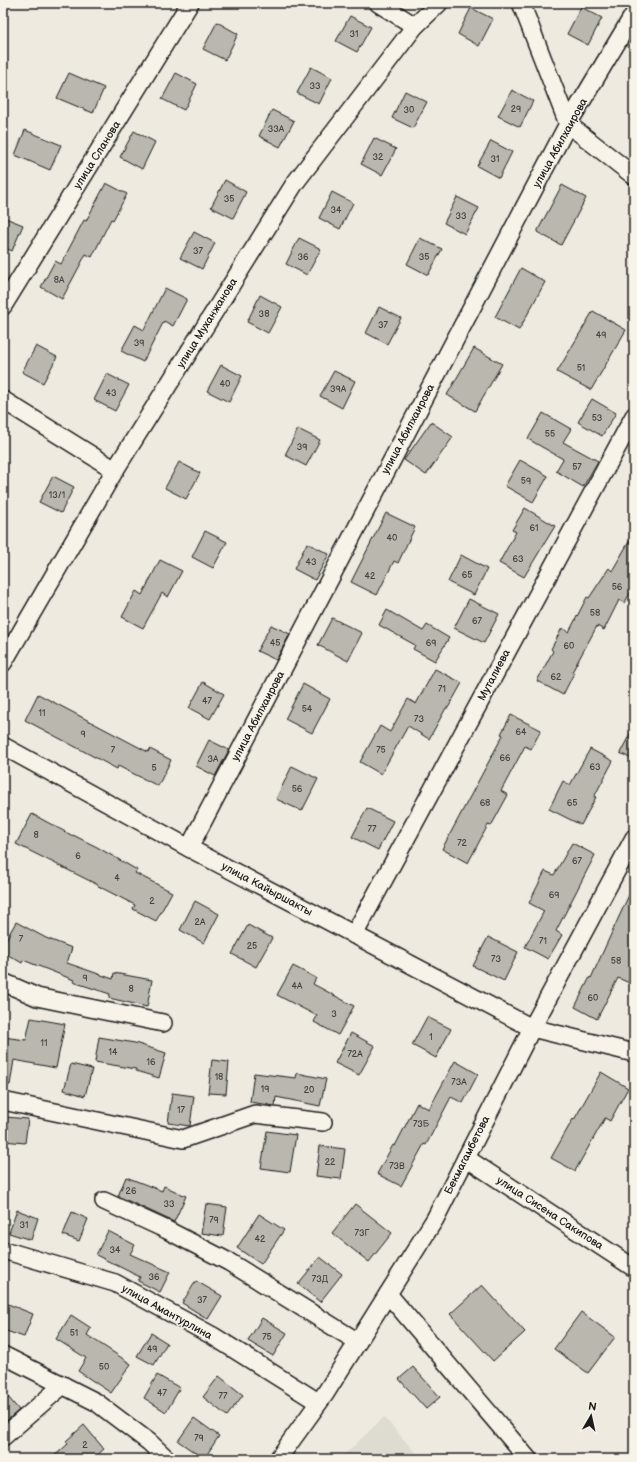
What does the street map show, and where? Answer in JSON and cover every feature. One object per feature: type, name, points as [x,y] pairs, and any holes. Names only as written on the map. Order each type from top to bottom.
[{"type":"street","name":"улица Сланова","points":[[3,306],[190,3]]},
{"type":"street","points":[[378,3],[415,26]]},
{"type":"street","name":"улица Муханжанова","points":[[3,663],[115,470],[295,183],[415,26],[439,3]]},
{"type":"street","points":[[521,3],[568,124],[634,176]]},
{"type":"street","name":"улица Абилхаирова","points":[[189,848],[568,124],[634,14]]},
{"type":"street","points":[[3,400],[115,470]]},
{"type":"street","name":"Муталиева","points":[[354,935],[634,416]]},
{"type":"street","name":"улица Кайыршакты","points":[[3,746],[189,848],[532,1028],[634,1053]]},
{"type":"street","name":"Бекмагамбетова","points":[[278,1459],[325,1394],[435,1219],[532,1028],[634,838]]},
{"type":"street","points":[[3,982],[37,997],[163,1023]]},
{"type":"street","points":[[3,1101],[183,1139],[255,1114],[323,1122]]},
{"type":"street","name":"улица Сисена Сакипова","points":[[466,1158],[634,1268]]},
{"type":"street","points":[[104,1201],[229,1262],[358,1342]]},
{"type":"street","name":"улица Амантурлина","points":[[3,1252],[10,1252],[114,1283],[213,1336],[318,1402]]},
{"type":"street","points":[[388,1294],[528,1459]]},
{"type":"street","points":[[3,1355],[96,1402],[149,1442],[167,1459]]},
{"type":"street","points":[[3,1437],[63,1385]]},
{"type":"shaded area","points":[[384,1417],[421,1459],[340,1459]]},
{"type":"building","points":[[581,7],[602,18],[588,45],[567,34]]},
{"type":"building","points":[[471,8],[493,19],[479,46],[458,34]]},
{"type":"building","points":[[350,16],[371,27],[357,52],[336,41]]},
{"type":"building","points":[[217,22],[238,34],[225,60],[203,49]]},
{"type":"building","points":[[311,67],[332,78],[319,104],[297,93]]},
{"type":"building","points":[[69,73],[104,88],[93,113],[57,98]]},
{"type":"building","points":[[176,73],[197,84],[184,110],[162,99]]},
{"type":"building","points":[[512,90],[533,101],[520,127],[498,116]]},
{"type":"building","points":[[405,91],[427,102],[413,128],[392,118]]},
{"type":"building","points":[[272,110],[294,121],[280,147],[259,136]]},
{"type":"building","points":[[25,130],[61,145],[50,170],[15,155]]},
{"type":"building","points":[[134,131],[155,142],[142,169],[120,157]]},
{"type":"building","points":[[374,138],[396,149],[382,175],[361,164]]},
{"type":"building","points":[[491,141],[512,152],[499,178],[477,166]]},
{"type":"building","points":[[225,180],[246,192],[233,218],[211,207]]},
{"type":"building","points":[[106,183],[127,194],[113,220],[111,219],[92,257],[86,254],[62,299],[41,287],[55,261],[61,264],[84,220],[86,221]]},
{"type":"building","points":[[562,185],[586,198],[561,245],[537,232]]},
{"type":"building","points":[[332,192],[353,203],[340,229],[319,218]]},
{"type":"building","points":[[457,197],[479,208],[465,234],[444,223]]},
{"type":"building","points":[[3,217],[23,225],[12,251],[3,247]]},
{"type":"building","points":[[194,232],[215,243],[202,269],[180,258]]},
{"type":"building","points":[[299,238],[321,249],[307,275],[286,264]]},
{"type":"building","points":[[420,238],[442,249],[428,275],[407,264]]},
{"type":"building","points":[[521,268],[545,282],[519,330],[495,317]]},
{"type":"building","points":[[165,288],[187,299],[173,326],[164,321],[143,362],[121,351],[135,325],[144,330]]},
{"type":"building","points":[[260,295],[282,307],[268,333],[247,322]]},
{"type":"building","points":[[379,307],[401,318],[387,344],[366,333]]},
{"type":"building","points":[[593,311],[626,330],[591,390],[557,372]]},
{"type":"building","points":[[36,346],[57,357],[43,383],[22,372]]},
{"type":"building","points":[[474,348],[502,364],[475,411],[447,395]]},
{"type":"building","points":[[221,365],[242,376],[229,402],[207,391]]},
{"type":"building","points":[[334,371],[355,381],[342,408],[320,396]]},
{"type":"building","points":[[107,374],[129,385],[115,411],[94,400]]},
{"type":"building","points":[[592,399],[616,413],[602,436],[578,422]]},
{"type":"building","points":[[543,413],[571,429],[563,442],[598,461],[583,487],[556,471],[563,459],[528,439]]},
{"type":"building","points":[[431,422],[453,437],[426,475],[404,460]]},
{"type":"building","points":[[298,429],[320,440],[306,466],[285,455]]},
{"type":"building","points":[[520,460],[548,476],[533,502],[505,486]]},
{"type":"building","points":[[179,462],[200,473],[186,499],[165,488]]},
{"type":"building","points":[[53,476],[74,487],[61,513],[39,502]]},
{"type":"building","points":[[525,508],[555,526],[524,577],[499,563],[516,532],[512,530]]},
{"type":"building","points":[[386,513],[415,527],[398,563],[394,561],[377,595],[351,582]]},
{"type":"building","points":[[205,531],[227,542],[213,568],[192,557]]},
{"type":"building","points":[[634,533],[634,588],[624,603],[619,600],[604,630],[597,626],[572,672],[574,673],[563,695],[537,681],[553,651],[551,649],[562,628],[569,632],[587,597],[589,598],[609,568],[612,571]]},
{"type":"building","points":[[307,543],[329,554],[315,580],[294,569]]},
{"type":"building","points":[[461,555],[487,569],[474,595],[448,582]]},
{"type":"building","points":[[160,560],[182,571],[168,597],[162,593],[143,628],[122,617],[136,591],[142,595]]},
{"type":"building","points":[[469,599],[499,614],[484,643],[454,628]]},
{"type":"building","points":[[387,610],[423,631],[427,625],[449,638],[435,661],[413,649],[415,645],[379,625]]},
{"type":"building","points":[[332,618],[362,633],[348,661],[318,645]]},
{"type":"building","points":[[271,625],[290,634],[276,660],[257,651]]},
{"type":"building","points":[[435,669],[462,683],[429,739],[408,726],[381,774],[360,762],[380,726],[390,732],[408,699],[416,704]]},
{"type":"building","points":[[203,682],[224,694],[210,719],[189,708]]},
{"type":"building","points":[[303,684],[330,699],[312,733],[285,719]]},
{"type":"building","points":[[38,694],[148,752],[150,749],[171,760],[158,786],[118,766],[117,769],[25,720]]},
{"type":"building","points":[[511,715],[541,730],[531,749],[525,746],[501,791],[508,795],[491,826],[488,825],[468,863],[442,849],[503,735],[501,734]]},
{"type":"building","points":[[634,726],[634,760],[620,753]]},
{"type":"building","points":[[209,740],[229,750],[215,776],[196,766]]},
{"type":"building","points":[[590,749],[613,761],[581,825],[549,809],[563,781],[570,785]]},
{"type":"building","points":[[292,766],[318,779],[302,811],[276,799]]},
{"type":"building","points":[[367,808],[393,821],[378,850],[352,837]]},
{"type":"building","points":[[32,814],[97,847],[137,870],[135,873],[172,892],[156,921],[133,909],[135,905],[16,844]]},
{"type":"building","points":[[572,843],[595,855],[556,931],[562,935],[548,959],[525,947],[544,911],[529,903],[545,871],[554,875]]},
{"type":"building","points":[[634,884],[634,985],[618,978],[597,1019],[575,1007],[590,977],[591,978]]},
{"type":"building","points":[[195,901],[219,914],[204,943],[180,930]]},
{"type":"building","points":[[16,922],[46,938],[72,948],[67,963],[113,979],[114,973],[152,980],[147,1007],[109,998],[110,994],[73,982],[74,980],[23,960],[22,963],[3,952],[3,945]]},
{"type":"building","points":[[248,925],[272,938],[256,967],[232,954]]},
{"type":"building","points":[[488,937],[518,952],[504,981],[473,966]]},
{"type":"building","points":[[293,966],[316,978],[313,984],[354,1006],[338,1035],[314,1022],[317,1016],[277,995]]},
{"type":"building","points":[[427,1017],[451,1029],[436,1058],[412,1045]]},
{"type":"building","points":[[31,1018],[65,1024],[56,1068],[14,1060],[10,1085],[3,1085],[3,1037],[26,1040]]},
{"type":"building","points":[[351,1033],[375,1046],[359,1075],[335,1063]]},
{"type":"building","points":[[99,1037],[135,1043],[166,1053],[159,1078],[136,1071],[136,1069],[95,1062]]},
{"type":"building","points":[[212,1060],[229,1062],[226,1094],[208,1093]]},
{"type":"building","points":[[455,1061],[478,1074],[463,1103],[451,1097],[426,1145],[424,1144],[401,1186],[377,1174],[393,1145],[395,1146],[417,1103],[429,1109]]},
{"type":"building","points":[[71,1064],[92,1069],[85,1096],[64,1090]]},
{"type":"building","points":[[601,1072],[628,1088],[610,1121],[605,1118],[575,1171],[551,1158]]},
{"type":"building","points":[[254,1073],[296,1078],[297,1073],[326,1079],[320,1106],[276,1097],[275,1106],[250,1102]]},
{"type":"building","points":[[172,1093],[194,1096],[190,1126],[168,1123]]},
{"type":"building","points":[[6,1117],[28,1119],[25,1143],[3,1141]]},
{"type":"building","points":[[267,1131],[296,1135],[290,1172],[261,1168]]},
{"type":"building","points":[[320,1146],[345,1149],[341,1179],[316,1176]]},
{"type":"building","points":[[126,1177],[162,1191],[164,1186],[186,1196],[174,1222],[118,1196]]},
{"type":"building","points":[[206,1204],[227,1207],[223,1236],[201,1233]]},
{"type":"building","points":[[355,1204],[392,1233],[369,1262],[332,1233]]},
{"type":"building","points":[[17,1210],[38,1218],[31,1240],[9,1233]]},
{"type":"building","points":[[72,1212],[88,1219],[79,1241],[63,1235]]},
{"type":"building","points":[[259,1214],[284,1230],[261,1264],[237,1248]]},
{"type":"building","points":[[108,1231],[135,1245],[130,1254],[170,1272],[160,1292],[138,1281],[140,1277],[96,1255]]},
{"type":"building","points":[[320,1257],[342,1274],[320,1302],[298,1284]]},
{"type":"building","points":[[196,1281],[222,1296],[208,1319],[182,1303]]},
{"type":"building","points":[[482,1285],[525,1332],[493,1361],[450,1314]]},
{"type":"building","points":[[3,1302],[33,1314],[24,1337],[3,1330]]},
{"type":"building","points":[[581,1312],[615,1337],[588,1373],[554,1349]]},
{"type":"building","points":[[71,1315],[91,1328],[87,1335],[131,1364],[111,1393],[78,1371],[86,1358],[56,1339]]},
{"type":"building","points":[[262,1318],[287,1333],[273,1356],[248,1341]]},
{"type":"building","points":[[151,1333],[167,1343],[154,1365],[137,1356]]},
{"type":"building","points":[[413,1367],[440,1397],[426,1409],[399,1379]]},
{"type":"building","points":[[157,1375],[180,1388],[166,1412],[144,1398]]},
{"type":"building","points":[[219,1376],[243,1395],[227,1416],[203,1397]]},
{"type":"building","points":[[3,1391],[19,1410],[3,1424]]},
{"type":"building","points":[[194,1418],[219,1436],[204,1459],[178,1441]]},
{"type":"building","points":[[84,1425],[104,1449],[93,1459],[51,1459],[68,1444],[66,1441]]}]
